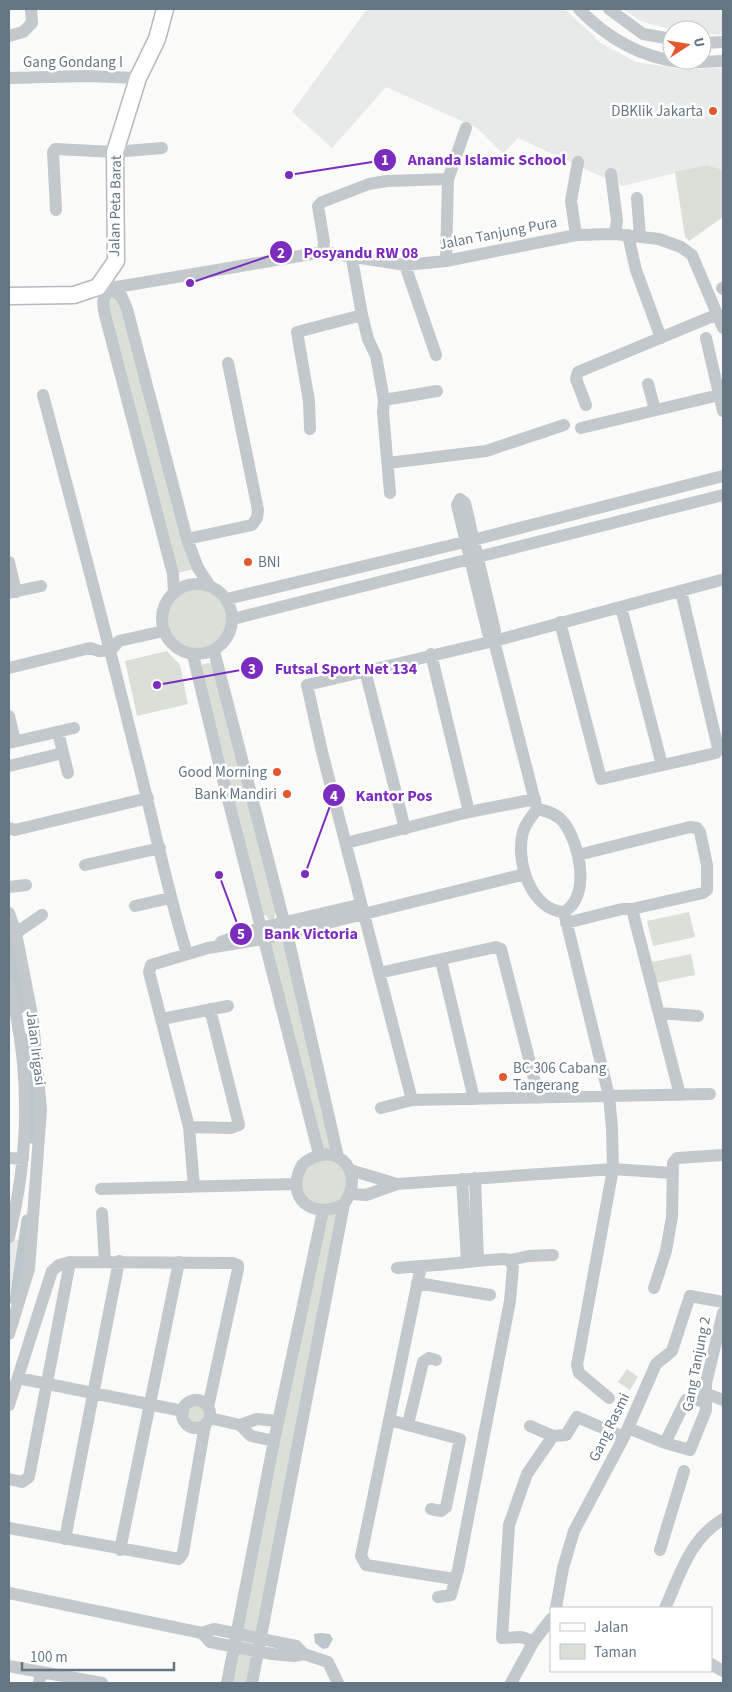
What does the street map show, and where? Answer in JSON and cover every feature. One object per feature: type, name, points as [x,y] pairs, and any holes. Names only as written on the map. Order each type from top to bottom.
[{"type":"main road","name":"Jalan Peta Barat","points":[[9,296],[74,295],[109,282],[116,261],[115,152],[138,78],[157,40],[165,9]]},
{"type":"street","points":[[9,36],[23,32],[32,23],[32,9]]},
{"type":"street","points":[[579,9],[590,21],[614,40],[634,50],[681,62],[723,61]]},
{"type":"street","points":[[590,21],[600,9]]},
{"type":"street","points":[[609,9],[643,34],[662,37]]},
{"type":"street","name":"Gang Gondang I","points":[[9,78],[88,76],[138,78]]},
{"type":"street","points":[[446,261],[448,179],[466,128]]},
{"type":"street","points":[[56,210],[54,150],[115,152],[162,148]]},
{"type":"street","points":[[576,235],[571,201],[578,162]]},
{"type":"street","points":[[611,174],[617,221],[628,235],[636,270],[661,338]]},
{"type":"street","points":[[323,252],[324,242],[318,206],[322,202],[368,184],[387,181],[448,179]]},
{"type":"street","points":[[628,235],[637,198]]},
{"type":"street","name":"Jalan Tanjung Pura","points":[[109,282],[323,252],[405,265],[446,261],[576,235],[628,235],[660,239],[681,247],[692,255],[723,328]]},
{"type":"street","points":[[352,258],[362,315],[368,339],[376,356],[384,400],[383,412],[390,493]]},
{"type":"street","points":[[405,265],[436,355]]},
{"type":"street","points":[[174,593],[173,574],[102,302],[109,282],[122,296],[187,539],[198,568],[210,586],[227,599],[233,619],[229,637],[214,651],[193,655],[177,648],[164,631],[162,620],[164,607],[174,593],[188,585],[210,586]]},
{"type":"street","points":[[586,405],[576,379],[578,372],[718,314]]},
{"type":"street","points":[[310,429],[309,401],[297,332],[362,315]]},
{"type":"street","points":[[706,338],[723,411]]},
{"type":"street","points":[[119,370],[141,363]]},
{"type":"street","points":[[187,539],[252,525],[257,518],[258,510],[228,363]]},
{"type":"street","points":[[648,384],[655,410]]},
{"type":"street","points":[[384,400],[438,391]]},
{"type":"street","points":[[43,395],[113,643],[170,898],[187,954]]},
{"type":"street","points":[[581,428],[719,395]]},
{"type":"street","points":[[388,464],[486,451],[564,425]]},
{"type":"street","points":[[227,599],[723,476]]},
{"type":"street","points":[[233,619],[474,560],[723,495]]},
{"type":"street","points":[[469,540],[495,631],[494,641],[536,804],[523,831],[521,849],[525,874],[541,901],[565,918],[622,909],[632,910],[706,892],[706,864],[700,832],[697,828],[690,827],[578,855]]},
{"type":"street","points":[[9,562],[12,592],[41,586]]},
{"type":"street","points":[[412,1100],[379,973],[367,909],[346,843],[306,688],[309,684],[494,641],[721,580]]},
{"type":"street","points":[[560,622],[599,777],[604,779],[716,753],[718,748],[681,591]]},
{"type":"street","points":[[621,607],[662,765]]},
{"type":"street","points":[[9,668],[90,648],[97,641],[113,643],[164,631]]},
{"type":"street","points":[[214,651],[286,928],[338,1157],[350,1170],[354,1181],[348,1199],[252,1683]]},
{"type":"street","points":[[432,654],[469,812]]},
{"type":"street","points":[[193,655],[319,1154]]},
{"type":"street","points":[[365,670],[405,829]]},
{"type":"street","points":[[9,716],[12,742],[74,728]]},
{"type":"street","points":[[58,732],[68,773]]},
{"type":"street","points":[[9,766],[63,753]]},
{"type":"street","points":[[9,828],[15,830],[148,798]]},
{"type":"street","points":[[346,843],[469,812],[536,804],[564,823],[578,855],[580,886],[565,918],[609,1096],[613,1169],[577,1365],[579,1373],[609,1398]]},
{"type":"street","points":[[85,865],[160,848]]},
{"type":"street","points":[[194,1187],[189,1127],[149,968],[151,965],[286,928],[525,874]]},
{"type":"street","points":[[9,887],[26,885]]},
{"type":"street","points":[[135,906],[170,898]]},
{"type":"street","points":[[632,910],[680,1095]]},
{"type":"street","points":[[9,912],[16,933],[33,1020],[32,1091],[39,1148],[29,1270],[9,1334]]},
{"type":"street","points":[[16,933],[42,915]]},
{"type":"street","points":[[379,973],[496,947],[501,949],[539,1098]]},
{"type":"street","points":[[441,960],[474,1099]]},
{"type":"street","name":"Jalan Irigasi","points":[[9,983],[32,1091],[27,1109],[23,1159],[9,1237]]},
{"type":"street","points":[[162,1019],[228,1006]]},
{"type":"street","points":[[189,1127],[231,1128],[239,1125],[210,1009]]},
{"type":"street","points":[[659,1013],[698,1016]]},
{"type":"street","points":[[381,1108],[412,1100],[710,1094]]},
{"type":"street","points":[[338,1157],[319,1154],[302,1165],[296,1184],[298,1194],[304,1203],[311,1208],[323,1211],[332,1210],[348,1199],[398,1184],[613,1169],[672,1174]]},
{"type":"street","points":[[654,1288],[666,1250],[672,1216],[673,1163],[677,1158],[723,1155]]},
{"type":"street","points":[[9,1158],[23,1159]]},
{"type":"street","points":[[350,1170],[368,1173],[398,1184]]},
{"type":"street","points":[[469,1178],[473,1261]]},
{"type":"street","points":[[101,1190],[296,1184]]},
{"type":"street","points":[[227,1683],[278,1421],[323,1211]]},
{"type":"street","points":[[102,1213],[105,1262]]},
{"type":"street","points":[[397,1268],[458,1265],[473,1261],[510,1260],[529,1256],[553,1255]]},
{"type":"street","points":[[450,1596],[458,1570],[510,1301],[513,1267],[510,1260]]},
{"type":"street","points":[[9,1479],[22,1482],[29,1477],[70,1262]]},
{"type":"street","points":[[9,1405],[52,1271],[59,1265],[70,1262],[179,1262],[233,1263],[238,1265],[182,1556],[175,1559],[9,1528]]},
{"type":"street","points":[[65,1539],[119,1262]]},
{"type":"street","points":[[120,1550],[179,1262]]},
{"type":"street","points":[[421,1266],[361,1556],[366,1565],[454,1579]]},
{"type":"street","points":[[417,1283],[490,1295]]},
{"type":"street","name":"Gang Rasmi","points":[[556,1607],[563,1568],[574,1530],[626,1432],[656,1364],[672,1351],[690,1296],[723,1302]]},
{"type":"street","name":"Gang Tanjung 2","points":[[665,1443],[690,1450],[706,1410],[706,1383],[723,1313]]},
{"type":"street","points":[[408,1424],[423,1362],[429,1358],[436,1360]]},
{"type":"street","points":[[18,1378],[182,1411]]},
{"type":"street","points":[[530,1426],[552,1436],[566,1435],[577,1417],[665,1443],[686,1400],[705,1398],[723,1400]]},
{"type":"street","points":[[192,1401],[203,1402],[208,1417],[199,1428],[189,1427],[183,1420],[182,1411],[186,1404],[192,1401]]},
{"type":"street","points":[[208,1417],[240,1425],[251,1436],[274,1441]]},
{"type":"street","points":[[240,1425],[256,1419],[278,1421]]},
{"type":"street","points":[[389,1420],[463,1440],[446,1507],[441,1511],[431,1509]]},
{"type":"street","points":[[534,1641],[521,1637],[502,1638],[509,1525],[527,1474],[552,1436]]},
{"type":"street","points":[[660,1550],[684,1471]]},
{"type":"street","points":[[665,1607],[694,1542],[713,1525],[723,1519]]},
{"type":"street","points":[[9,1593],[202,1633],[212,1629],[237,1633],[260,1645]]},
{"type":"street","points":[[511,1683],[534,1641],[550,1620]]},
{"type":"street","points":[[202,1633],[210,1642],[234,1646],[296,1646],[304,1654],[328,1662],[338,1683]]},
{"type":"street","points":[[712,1665],[723,1671]]},
{"type":"street","points":[[9,1666],[40,1678],[95,1683]]},
{"type":"shaded area","points":[[367,9],[565,9],[601,43],[636,62],[662,66],[662,70],[712,70],[712,68],[723,68],[723,170],[707,165],[622,186],[518,138],[503,154],[477,128],[386,87],[332,148],[292,112]]},
{"type":"shaded area","points":[[622,9],[723,9],[723,35],[712,34],[712,20],[662,20],[662,27],[643,22]]},
{"type":"shaded area","points":[[9,1238],[25,1241],[9,1295]]},
{"type":"shaded area","points":[[314,1634],[330,1634],[333,1639],[328,1648],[323,1649],[315,1643]]},
{"type":"green space","points":[[707,165],[723,170],[723,217],[689,241],[685,237],[675,172]]},
{"type":"green space","points":[[111,288],[127,309],[198,568],[173,574],[105,294]]},
{"type":"green space","points":[[197,584],[210,587],[222,594],[229,606],[232,619],[229,632],[222,644],[210,651],[197,654],[184,651],[172,644],[165,632],[162,619],[165,606],[172,594],[184,587]]},
{"type":"green space","points":[[167,651],[180,665],[188,704],[137,716],[125,661]]},
{"type":"green space","points":[[217,661],[282,912],[275,914],[274,919],[269,920],[266,915],[258,917],[196,666]]},
{"type":"green space","points":[[689,912],[695,937],[653,946],[647,921]]},
{"type":"green space","points":[[287,933],[332,1128],[350,1170],[251,1683],[227,1683],[323,1212],[304,1203],[298,1172],[318,1154],[263,939]]},
{"type":"green space","points":[[691,954],[695,975],[656,983],[652,962]]},
{"type":"green space","points":[[627,1369],[638,1377],[630,1390],[618,1382]]},
{"type":"green space","points":[[198,1400],[209,1410],[199,1428],[189,1427],[183,1420],[184,1408],[192,1401]]},
{"type":"waterway","points":[[9,935],[20,1008]]},
{"type":"waterway","points":[[26,1039],[32,1075],[34,1139]]},
{"type":"waterway","points":[[15,1300],[27,1220]]},
{"type":"place","name":"DBKlik Jakarta","points":[[713,111]]},
{"type":"place","name":"Ananda Islamic School","points":[[289,175]]},
{"type":"place","name":"Posyandu RW 08","points":[[190,283]]},
{"type":"place","name":"BNI","points":[[248,562]]},
{"type":"place","name":"Futsal Sport Net 134","points":[[157,685]]},
{"type":"place","name":"Good Morning","points":[[277,772]]},
{"type":"place","name":"Bank Mandiri","points":[[287,794]]},
{"type":"place","name":"Kantor Pos","points":[[305,874]]},
{"type":"place","name":"Bank Victoria","points":[[219,875]]},
{"type":"place","name":"BC 306 Cabang Tangerang","points":[[503,1077]]}]
